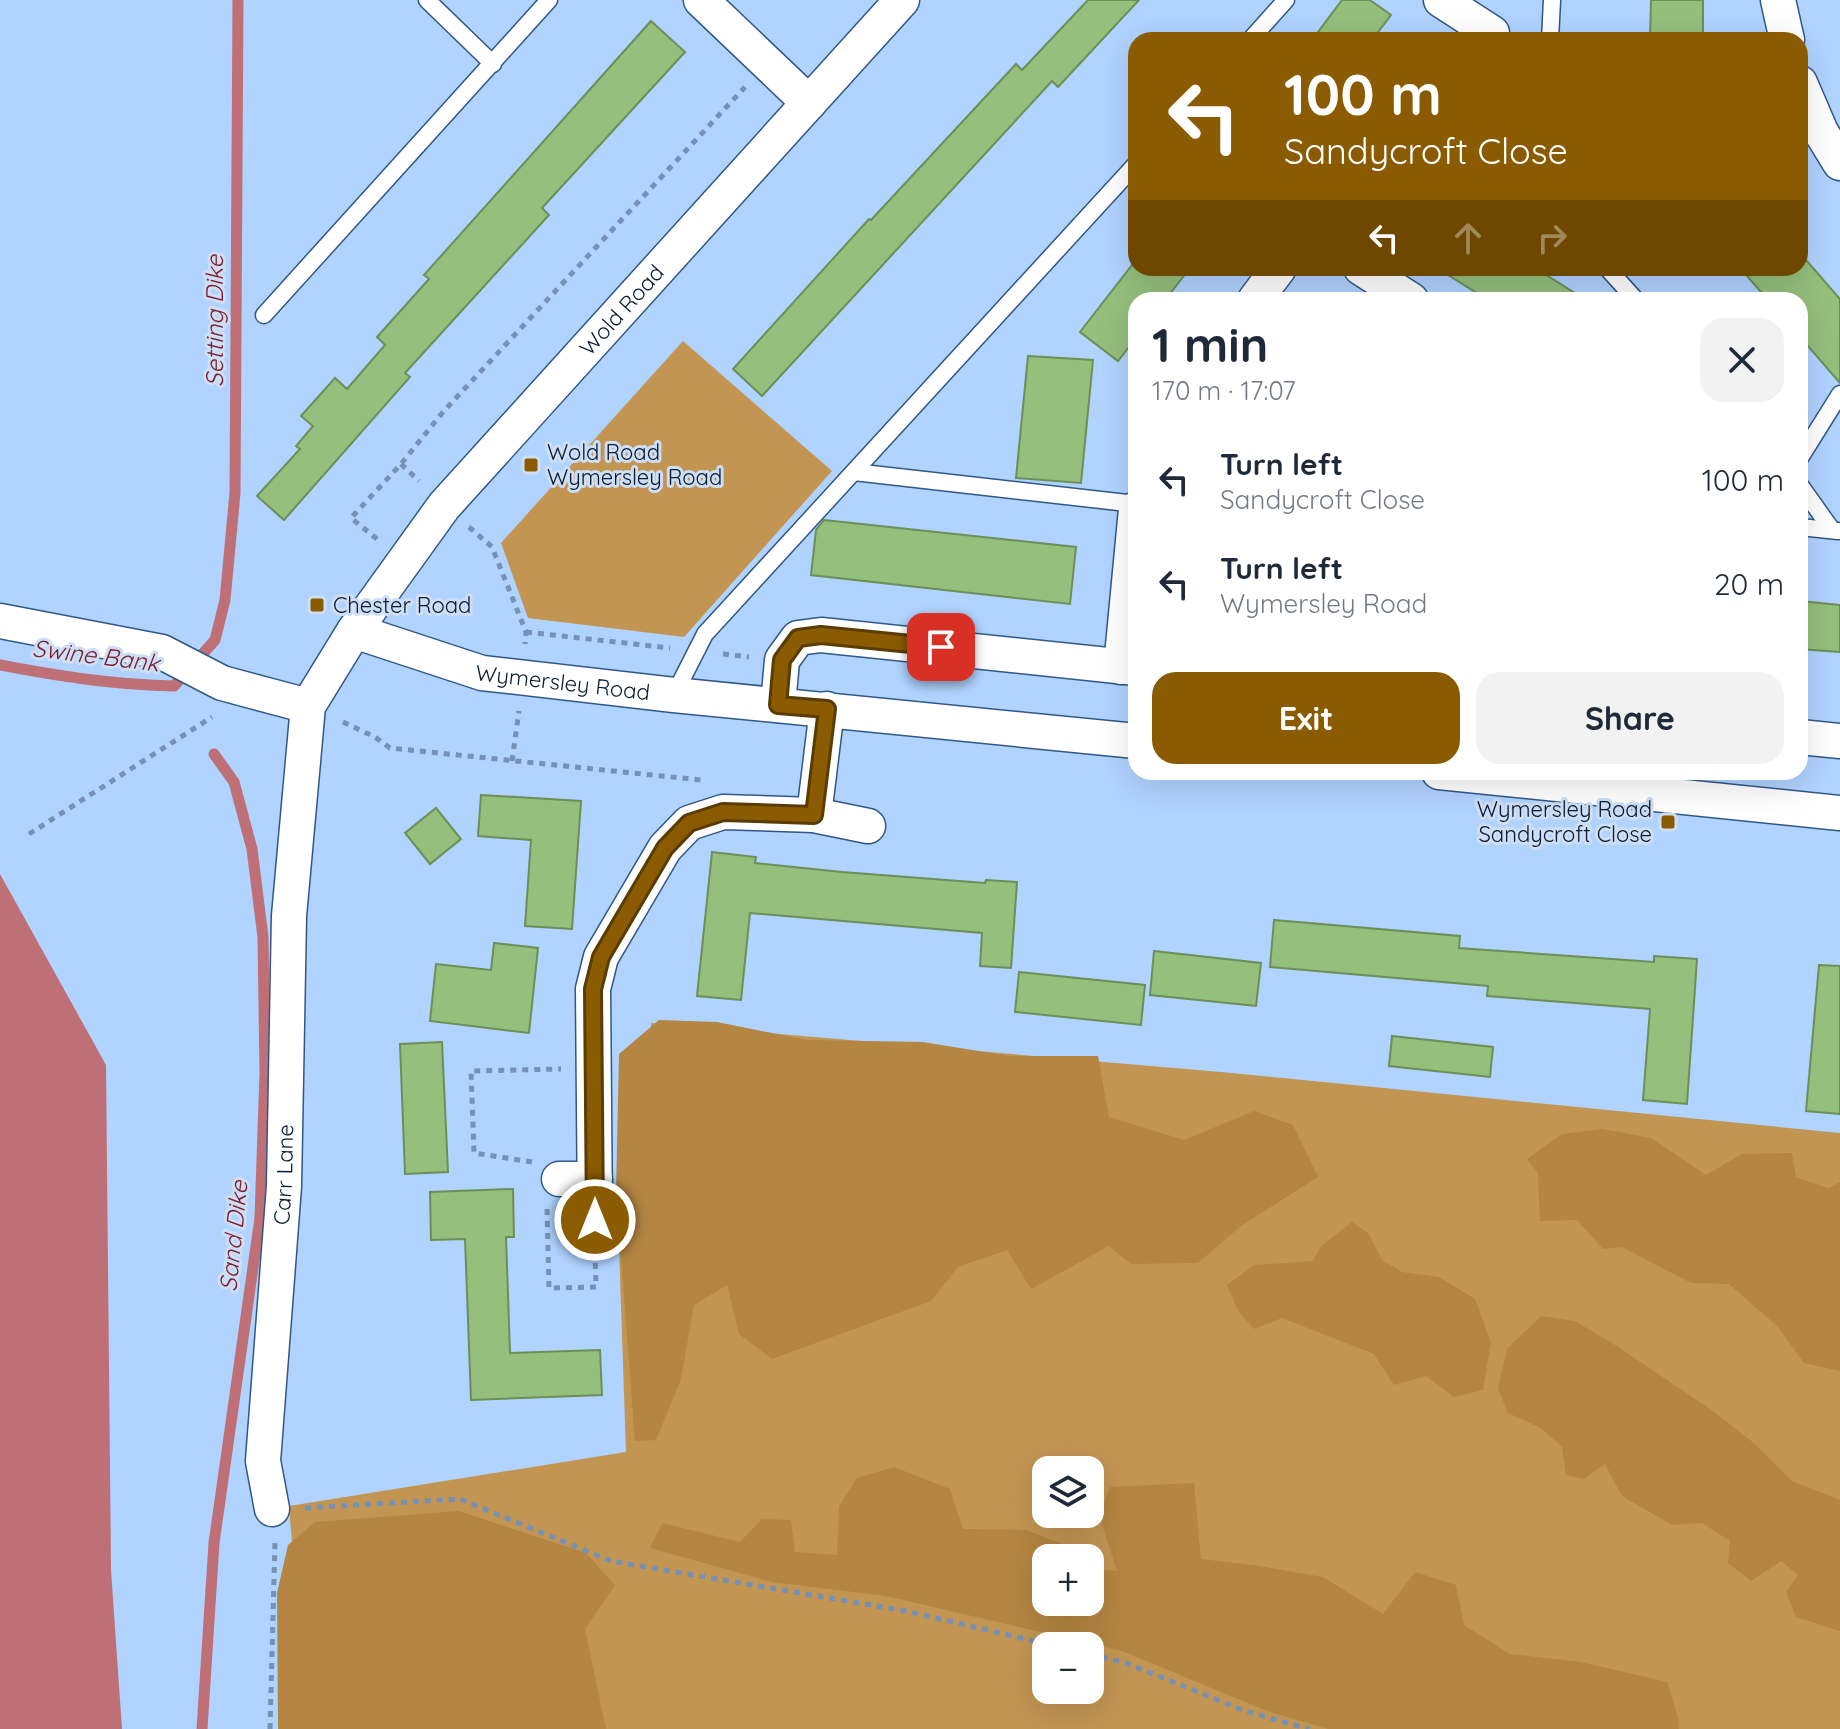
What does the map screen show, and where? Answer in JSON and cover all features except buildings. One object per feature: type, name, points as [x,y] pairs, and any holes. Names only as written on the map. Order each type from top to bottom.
[{"type":"street","points":[[701,0],[809,103]]},
{"type":"street","name":"Wold Road","points":[[354,631],[444,506],[902,0]]},
{"type":"street","points":[[1778,0],[1785,32]]},
{"type":"street","points":[[1808,102],[1821,132],[1840,163]]},
{"type":"street","points":[[1374,276],[1398,292]]},
{"type":"street","points":[[0,621],[162,652],[222,683],[308,706]]},
{"type":"street","name":"Wymersley Road","points":[[354,631],[482,673],[1128,740]]},
{"type":"street","name":"Carr Lane","points":[[272,1509],[263,1461],[284,1186],[289,916],[308,706],[354,631]]},
{"type":"street","points":[[778,705],[782,660],[798,638],[821,635],[1128,667]]},
{"type":"street","points":[[814,815],[827,709]]},
{"type":"street","points":[[1808,738],[1840,741]]},
{"type":"street","points":[[1517,780],[1840,813]]},
{"type":"street","points":[[595,1220],[593,989],[601,957],[665,848],[689,823],[723,812],[814,815],[868,826]]},
{"type":"street","points":[[559,1179],[595,1179]]},
{"type":"lane","points":[[427,0],[493,64]]},
{"type":"lane","points":[[264,315],[549,0]]},
{"type":"lane","points":[[1257,32],[1286,0]]},
{"type":"lane","points":[[1550,32],[1552,0]]},
{"type":"lane","points":[[674,695],[705,634],[1128,173]]},
{"type":"lane","points":[[1614,276],[1629,292]]},
{"type":"lane","points":[[1808,445],[1840,394]]},
{"type":"lane","points":[[854,472],[1128,505]]},
{"type":"lane","points":[[1808,495],[1836,531]]},
{"type":"lane","points":[[1808,528],[1836,531]]},
{"type":"path","points":[[405,560],[351,518],[443,412],[732,97],[771,66]]},
{"type":"path","points":[[401,464],[423,484]]},
{"type":"path","points":[[466,524],[492,547],[526,632],[525,656]]},
{"type":"path","points":[[526,632],[782,660]]},
{"type":"path","points":[[29,834],[253,691]]},
{"type":"path","points":[[512,761],[520,702]]},
{"type":"path","points":[[308,706],[375,737],[390,748],[704,781]]},
{"type":"path","points":[[270,1729],[275,1545],[272,1509],[460,1499],[611,1561],[906,1611],[1032,1641]]},
{"type":"path","points":[[1104,1658],[1126,1663],[1245,1711],[1309,1729]]},
{"type":"shaded area","points":[[683,341],[832,471],[684,637],[528,618],[501,543]]},
{"type":"shaded area","points":[[0,874],[106,1065],[111,1570],[122,1729],[0,1729]]},
{"type":"shaded area","points":[[659,1020],[717,1022],[807,1040],[923,1042],[1009,1056],[1098,1056],[1109,1117],[1184,1140],[1254,1111],[1293,1125],[1318,1177],[1241,1226],[1198,1263],[1131,1264],[1109,1246],[1031,1289],[1007,1250],[958,1267],[931,1301],[772,1359],[739,1334],[727,1285],[694,1305],[681,1379],[656,1440],[635,1441],[616,1192],[619,1054]]},
{"type":"shaded area","points":[[651,1023],[1221,1072],[1840,1133],[1840,1729],[307,1729],[289,1506],[626,1452],[618,1218],[654,1216]]},
{"type":"shaded area","points":[[1602,1129],[1651,1138],[1706,1175],[1742,1154],[1792,1153],[1796,1177],[1828,1188],[1840,1182],[1840,1371],[1804,1363],[1777,1326],[1729,1284],[1691,1283],[1622,1247],[1603,1249],[1577,1220],[1540,1221],[1538,1173],[1527,1159],[1562,1134]]},
{"type":"shaded area","points":[[1352,1222],[1368,1233],[1382,1260],[1402,1272],[1439,1277],[1475,1299],[1491,1342],[1483,1390],[1454,1397],[1426,1376],[1394,1385],[1374,1354],[1282,1318],[1254,1329],[1238,1311],[1227,1285],[1254,1265],[1313,1261],[1321,1246]]},
{"type":"shaded area","points":[[1541,1316],[1575,1321],[1612,1343],[1713,1411],[1755,1444],[1792,1481],[1840,1500],[1840,1631],[1796,1617],[1786,1592],[1798,1575],[1781,1561],[1751,1581],[1728,1563],[1730,1541],[1702,1523],[1672,1525],[1622,1496],[1605,1464],[1583,1479],[1566,1475],[1562,1447],[1541,1428],[1508,1413],[1498,1388],[1507,1349]]},
{"type":"shaded area","points":[[894,1467],[950,1489],[963,1529],[1026,1530],[1060,1543],[1032,1544],[1032,1616],[1104,1616],[1104,1570],[1117,1571],[1103,1528],[1104,1502],[1110,1487],[1194,1483],[1201,1559],[1323,1577],[1383,1614],[1415,1572],[1456,1585],[1464,1625],[1510,1654],[1581,1662],[1667,1682],[1679,1729],[1328,1729],[1267,1711],[1122,1651],[1104,1647],[1104,1632],[1040,1632],[886,1596],[772,1582],[650,1548],[662,1523],[740,1542],[762,1519],[791,1520],[795,1552],[837,1555],[839,1506],[857,1478]]},
{"type":"shaded area","points":[[459,1511],[586,1553],[615,1585],[585,1629],[606,1729],[278,1729],[277,1593],[288,1545],[315,1522]]},
{"type":"waterway","name":"Setting Dike","points":[[0,665],[87,679],[174,686],[215,640],[225,600],[235,493],[238,0]]},
{"type":"waterway","name":"Sand Dike","points":[[202,1729],[214,1543],[260,1218],[265,1073],[263,937],[252,849],[234,782],[214,754]]},
{"type":"place","name":"Wold Road Wymersley Road","points":[[531,465]]},
{"type":"place","name":"Chester Road","points":[[317,605]]},
{"type":"place","name":"Wymersley Road Sandycroft Close","points":[[1668,822]]},
{"type":"route","points":[[595,1220],[593,989],[601,957],[665,848],[689,823],[723,812],[814,815],[827,709],[778,705],[782,660],[798,638],[821,635],[941,647]]},
{"type":"water label","name":"Swine Bank","points":[[96,655]]}]
